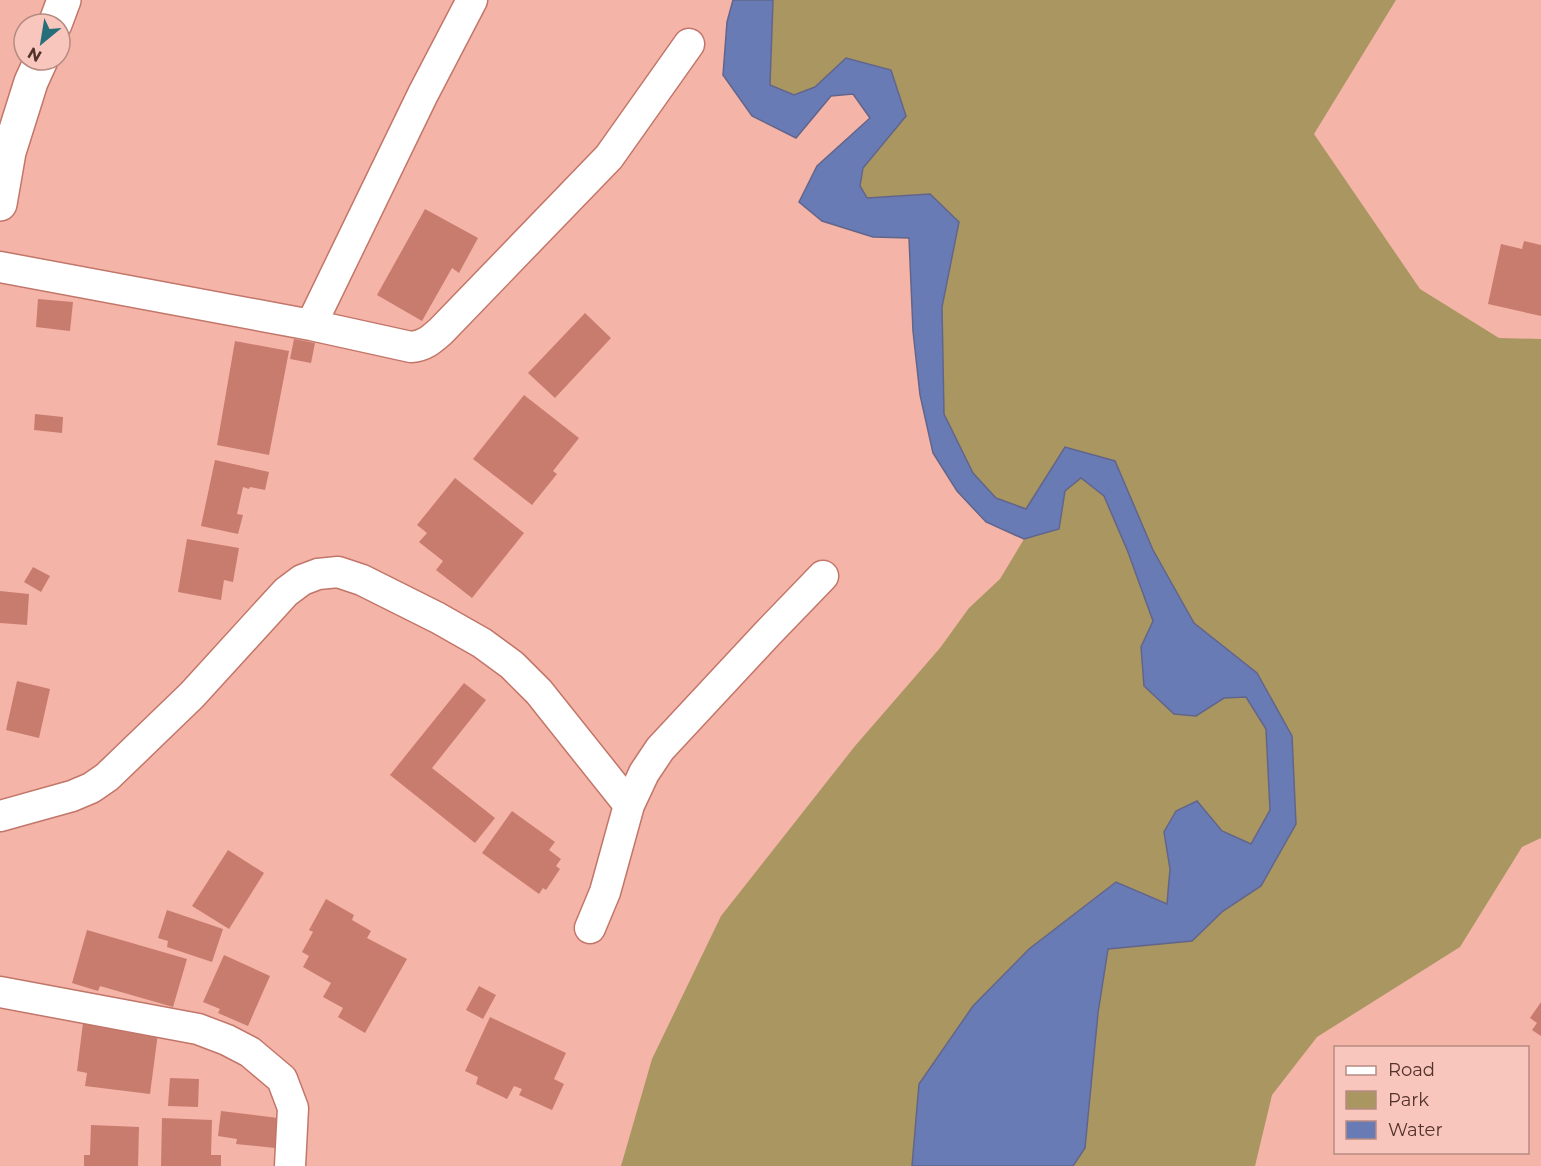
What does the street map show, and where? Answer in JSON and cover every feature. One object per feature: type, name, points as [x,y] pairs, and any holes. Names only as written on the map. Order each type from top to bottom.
[{"type":"main road","points":[[0,204],[9,152],[36,72]]},
{"type":"street","points":[[311,325],[423,94],[472,0]]},
{"type":"street","points":[[0,267],[420,347],[429,342],[458,314],[609,157],[689,44]]},
{"type":"street","points":[[0,816],[72,796],[91,788],[107,777],[192,695],[286,592],[302,580],[318,574],[338,572],[362,580],[438,618],[482,643],[512,665],[538,692],[629,805]]},
{"type":"street","points":[[590,928],[605,892],[629,805],[644,773],[660,749],[823,576]]},
{"type":"street","points":[[0,992],[198,1029],[250,1052],[282,1079],[293,1108],[290,1166]]},
{"type":"green space","points":[[773,0],[1396,0],[1314,134],[1420,289],[1499,338],[1541,339],[1541,838],[1522,847],[1460,947],[1317,1037],[1272,1095],[1255,1166],[1073,1166],[1085,1148],[1098,1013],[1108,949],[1192,941],[1223,911],[1261,886],[1296,824],[1257,673],[1194,623],[1153,550],[1065,447],[1027,509],[996,499],[973,473],[944,414],[942,307],[959,222],[930,194],[867,198],[859,185],[862,168],[906,116],[846,58],[815,87],[794,95],[770,85]]},
{"type":"green space","points":[[1081,478],[1104,496],[1128,552],[1153,621],[1141,647],[1196,716],[1224,698],[1246,697],[1266,729],[1270,810],[1251,844],[1222,831],[1197,801],[1176,811],[1164,832],[1170,869],[1167,905],[1116,882],[1029,950],[973,1006],[919,1084],[912,1166],[621,1166],[652,1059],[721,916],[855,746],[940,648],[969,608],[1000,579],[1024,539],[1059,529],[1065,491]]},
{"type":"water","points":[[733,0],[773,0],[770,85],[794,95],[815,87],[846,58],[891,70],[906,116],[863,168],[860,186],[867,198],[930,194],[959,222],[942,307],[944,414],[973,473],[996,498],[1026,509],[1065,447],[1115,461],[1153,550],[1194,623],[1257,673],[1292,736],[1296,824],[1261,886],[1223,911],[1192,941],[1108,949],[1098,1013],[1085,1148],[1073,1166],[912,1166],[919,1084],[973,1006],[1029,949],[1116,882],[1167,904],[1170,869],[1164,832],[1176,811],[1197,801],[1222,831],[1251,844],[1270,810],[1266,729],[1246,697],[1224,698],[1196,716],[1174,714],[1144,686],[1141,647],[1153,621],[1128,552],[1104,496],[1081,478],[1065,491],[1059,529],[1024,539],[986,522],[957,491],[933,453],[920,395],[913,331],[909,238],[873,237],[822,221],[799,202],[817,166],[870,118],[853,94],[831,96],[796,138],[752,116],[723,75],[727,22]]},
{"type":"building","points":[[425,209],[478,238],[459,273],[452,268],[422,321],[377,295]]},
{"type":"building","points":[[1524,241],[1541,245],[1541,316],[1488,304],[1501,244],[1522,249]]},
{"type":"building","points":[[38,299],[73,302],[70,331],[36,327]]},
{"type":"building","points":[[585,313],[611,338],[555,398],[528,373]]},
{"type":"building","points":[[294,339],[315,343],[311,363],[290,359]]},
{"type":"building","points":[[235,341],[289,351],[269,455],[217,445]]},
{"type":"building","points":[[524,395],[579,438],[553,471],[557,474],[532,505],[473,459]]},
{"type":"building","points":[[35,414],[63,417],[62,433],[34,430]]},
{"type":"building","points":[[215,460],[269,472],[265,490],[243,487],[237,514],[243,515],[238,534],[201,526]]},
{"type":"building","points":[[455,478],[524,533],[472,598],[436,570],[443,561],[419,542],[427,533],[417,525]]},
{"type":"building","points":[[187,539],[239,548],[233,582],[224,580],[221,600],[178,592]]},
{"type":"building","points":[[33,567],[50,576],[41,592],[24,582]]},
{"type":"building","points":[[0,591],[29,594],[27,625],[0,623]]},
{"type":"building","points":[[17,681],[50,689],[39,738],[6,730]]},
{"type":"building","points":[[464,683],[486,700],[432,768],[495,818],[475,843],[390,775]]},
{"type":"building","points":[[512,811],[555,842],[549,850],[561,859],[556,866],[560,869],[546,890],[543,888],[539,894],[482,853]]},
{"type":"building","points":[[228,850],[264,873],[229,929],[192,906]]},
{"type":"building","points":[[326,899],[354,915],[352,920],[371,931],[367,938],[407,959],[365,1033],[338,1017],[343,1008],[323,997],[331,983],[303,967],[309,956],[302,952],[313,932],[309,930]]},
{"type":"building","points":[[167,910],[223,929],[212,962],[167,947],[168,941],[158,938]]},
{"type":"building","points":[[87,930],[187,959],[173,1007],[100,986],[98,991],[72,983]]},
{"type":"building","points":[[224,955],[270,976],[248,1026],[218,1013],[220,1009],[203,1002]]},
{"type":"building","points":[[479,986],[496,995],[483,1019],[466,1010]]},
{"type":"building","points":[[1541,1002],[1541,1036],[1532,1030],[1537,1023],[1530,1018]]},
{"type":"building","points":[[490,1017],[566,1053],[554,1079],[564,1084],[552,1110],[519,1095],[522,1089],[514,1086],[507,1099],[476,1084],[478,1077],[465,1071]]},
{"type":"building","points":[[83,1023],[158,1033],[150,1094],[85,1086],[87,1073],[77,1071]]},
{"type":"building","points":[[170,1078],[199,1079],[198,1107],[168,1106]]},
{"type":"building","points":[[221,1111],[278,1118],[275,1148],[236,1144],[237,1139],[218,1136]]},
{"type":"building","points":[[162,1118],[212,1120],[211,1155],[221,1155],[221,1166],[161,1166]]},
{"type":"building","points":[[91,1125],[139,1127],[138,1166],[84,1166],[84,1155],[90,1155]]}]
